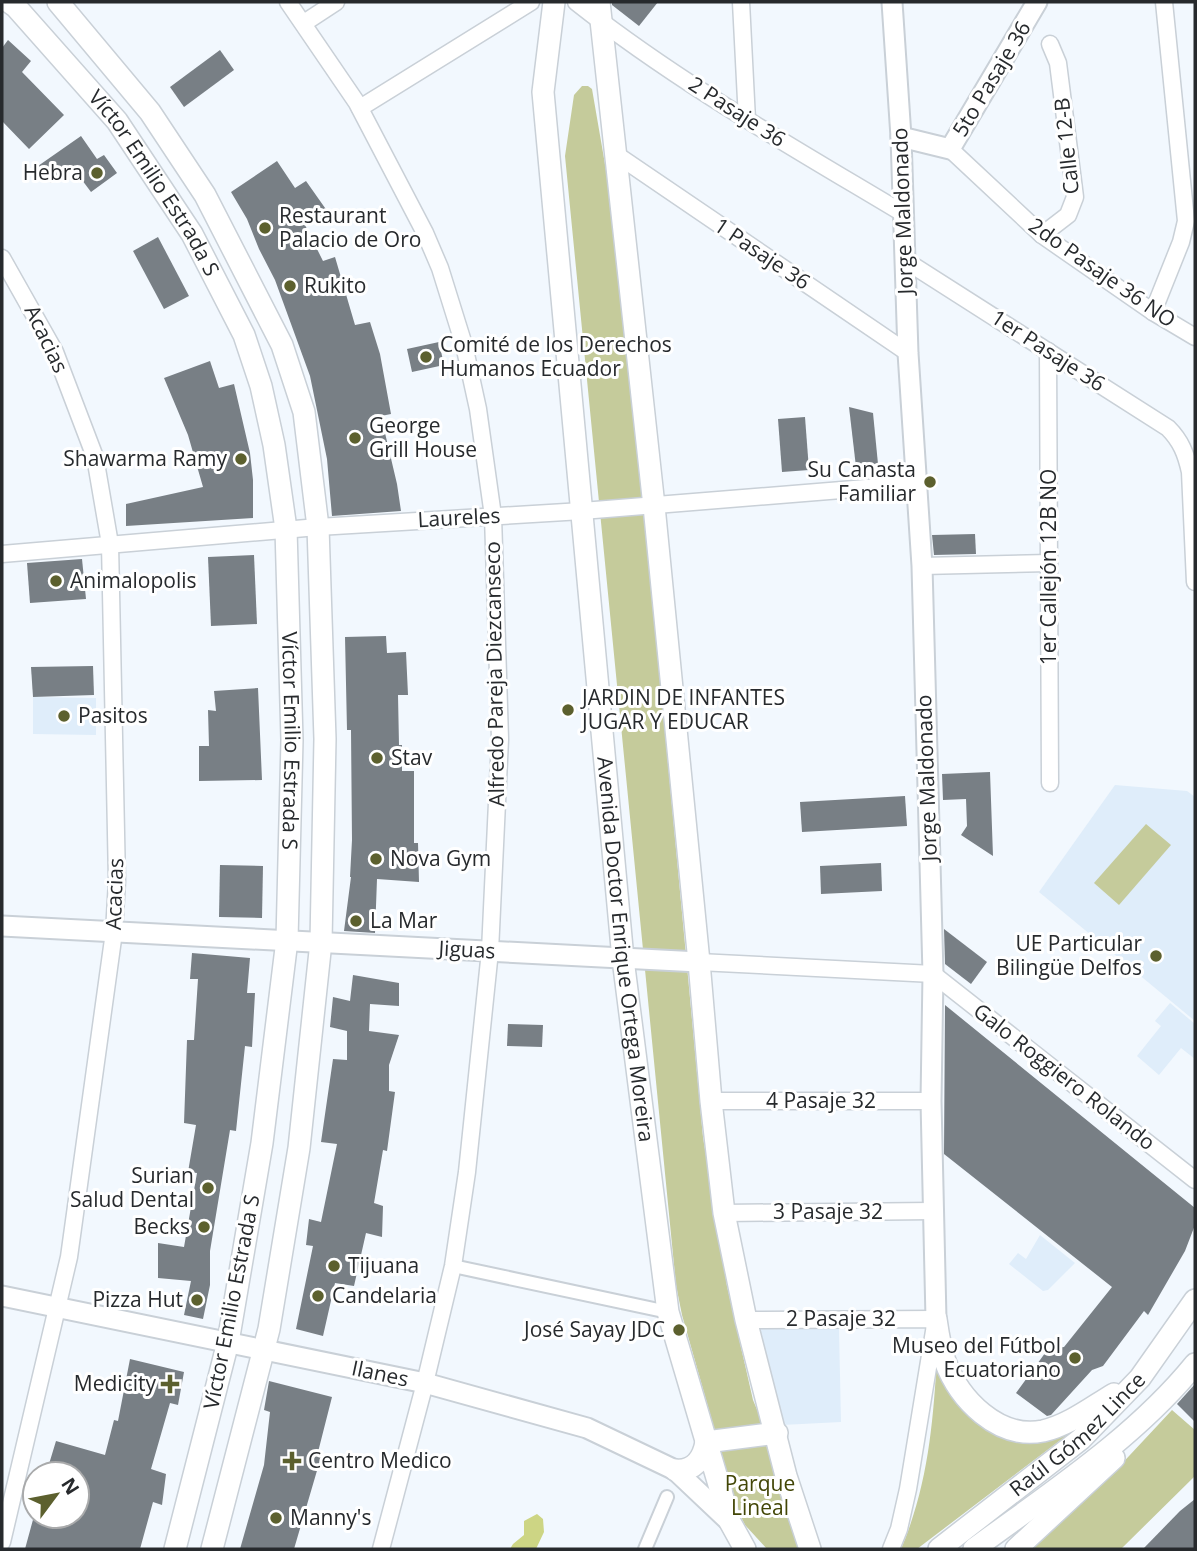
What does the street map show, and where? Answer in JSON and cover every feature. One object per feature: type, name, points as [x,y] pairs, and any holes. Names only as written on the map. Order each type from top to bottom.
[{"type":"main road","name":"Víctor Emilio Estrada S","points":[[9,2],[117,121],[192,234],[244,335],[261,386],[274,445],[286,529],[292,740],[287,940],[262,1143],[228,1342],[176,1549]]},
{"type":"main road","name":"Víctor Emilio Estrada S","points":[[58,2],[150,112],[205,195],[282,345],[304,412],[318,527],[325,740],[321,942],[299,1148],[264,1350],[212,1549]]},
{"type":"main road","name":"Avenida Doctor Enrique Ortega Moreira","points":[[554,2],[543,92],[623,959],[668,1312],[730,1522],[745,1549]]},
{"type":"main road","points":[[600,12],[654,506],[724,1213],[746,1320],[790,1487],[810,1549]]},
{"type":"main road","points":[[178,212],[205,195]]},
{"type":"main road","points":[[292,740],[325,740]]},
{"type":"main road","points":[[262,1143],[299,1148]]},
{"type":"main road","name":"Raúl Gómez Lince","points":[[939,1549],[1081,1439],[1140,1378],[1195,1300]]},
{"type":"main road","points":[[936,1319],[944,1360],[957,1386],[976,1409],[1008,1428],[1034,1432],[1063,1424],[1140,1378]]},
{"type":"main road","name":"Raúl Gómez Lince","points":[[974,1549],[1093,1461],[1174,1391],[1195,1364]]},
{"type":"main road","points":[[1016,1549],[1101,1472],[1174,1391]]},
{"type":"main road","points":[[675,1470],[686,1470],[696,1464],[703,1454],[706,1442],[777,1433]]},
{"type":"main road","points":[[730,1522],[755,1549]]},
{"type":"street","name":"Alfredo Pareja Diezcanseco","points":[[288,2],[360,108],[425,233],[449,294],[464,345],[478,409],[493,516],[500,738],[490,951],[467,1172],[453,1266],[425,1383],[380,1549]]},
{"type":"street","points":[[304,23],[336,2]]},
{"type":"street","points":[[360,108],[531,2]]},
{"type":"street","name":"2 Pasaje 36","points":[[576,2],[600,12],[747,120],[904,214]]},
{"type":"street","points":[[741,2],[747,120]]},
{"type":"street","name":"Jorge Maldonado","points":[[891,1549],[899,1529],[908,1489],[936,1319],[931,1101],[933,974],[922,566],[908,353],[901,137],[892,2]]},
{"type":"street","points":[[1027,22],[1029,2]]},
{"type":"street","name":"5to Pasaje 36","points":[[901,137],[950,149],[1037,2]]},
{"type":"street","points":[[1153,312],[1181,242],[1186,221],[1164,2]]},
{"type":"street","name":"Calle 12-B","points":[[1042,235],[1068,215],[1075,197],[1058,63],[1050,44]]},
{"type":"street","name":"2do Pasaje 36 NO","points":[[950,149],[1042,235],[1153,312],[1195,337]]},
{"type":"street","name":"1 Pasaje 36","points":[[617,155],[908,353]]},
{"type":"street","name":"Acacias","points":[[2,258],[55,352],[95,457],[110,544],[117,881],[114,932],[69,1257],[2,1542]]},
{"type":"street","name":"1er Pasaje 36","points":[[906,261],[1168,428],[1183,447],[1190,472],[1195,582]]},
{"type":"street","name":"1er Callejón 12B NO","points":[[1048,351],[1050,783]]},
{"type":"street","name":"Laureles","points":[[2,554],[286,529],[654,506],[915,484]]},
{"type":"street","points":[[922,566],[1049,563]]},
{"type":"street","name":"Jiguas","points":[[2,926],[933,974]]},
{"type":"street","name":"Galo Roggiero Rolando","points":[[933,974],[1195,1180]]},
{"type":"street","name":"4 Pasaje 32","points":[[711,1101],[931,1101]]},
{"type":"street","name":"3 Pasaje 32","points":[[724,1213],[933,1211]]},
{"type":"street","points":[[453,1266],[668,1312]]},
{"type":"street","name":"Ilanes","points":[[2,1296],[425,1383],[587,1428],[675,1470],[730,1522]]},
{"type":"street","name":"2 Pasaje 32","points":[[746,1320],[936,1319]]},
{"type":"street","points":[[645,1549],[667,1497]]},
{"type":"shaded area","name":"Pasitos","points":[[33,697],[96,698],[96,735],[33,734]]},
{"type":"shaded area","name":"UE Particular Bilingüe Delfos","points":[[1115,785],[1187,791],[1195,797],[1195,1021],[1039,892]]},
{"type":"shaded area","points":[[1170,1003],[1195,1024],[1195,1059],[1181,1048],[1159,1075],[1137,1056],[1161,1026],[1155,1021]]},
{"type":"shaded area","points":[[1040,1235],[1075,1263],[1048,1290],[1043,1291],[1009,1264],[1018,1253],[1026,1259]]},
{"type":"shaded area","points":[[756,1328],[839,1329],[841,1422],[782,1425]]},
{"type":"shaded area","points":[[537,1514],[543,1519],[544,1532],[536,1549],[510,1549],[524,1535],[524,1521]]},
{"type":"green space","name":"Parque Lineal","points":[[582,86],[592,89],[620,251],[703,1137],[727,1286],[753,1400],[775,1453],[799,1532],[797,1549],[767,1549],[745,1525],[737,1509],[676,1285],[565,156],[574,95]]},
{"type":"green space","points":[[1146,824],[1171,845],[1119,905],[1094,883]]},
{"type":"green space","points":[[937,1357],[985,1426],[1094,1418],[1058,1442],[917,1549],[901,1549],[917,1502],[928,1455]]},
{"type":"green space","points":[[1172,1410],[1195,1430],[1195,1476],[1121,1549],[1029,1549],[1115,1471]]},
{"type":"building","points":[[612,2],[658,2],[639,26],[612,5]]},
{"type":"building","points":[[8,40],[31,61],[22,72],[64,115],[29,149],[2,121],[2,48]]},
{"type":"building","points":[[220,50],[234,70],[184,107],[170,87]]},
{"type":"building","points":[[81,136],[97,159],[104,155],[117,173],[91,192],[73,168],[51,183],[38,166]]},
{"type":"building","points":[[277,161],[295,188],[306,181],[330,215],[305,225],[323,261],[335,257],[355,325],[370,322],[380,354],[391,414],[381,416],[401,511],[332,516],[327,459],[310,376],[275,280],[247,219],[231,192]]},
{"type":"building","points":[[158,237],[189,296],[164,309],[133,251]]},
{"type":"building","name":"Comité de los Derechos Humanos Ecuador","points":[[439,342],[444,365],[412,372],[407,349]]},
{"type":"building","points":[[210,361],[219,388],[234,384],[250,453],[253,518],[126,526],[126,504],[203,487],[188,435],[164,378]]},
{"type":"building","points":[[849,407],[873,413],[878,464],[856,467]]},
{"type":"building","points":[[805,417],[809,470],[782,472],[778,419]]},
{"type":"building","points":[[975,534],[976,554],[934,555],[932,535]]},
{"type":"building","points":[[254,555],[257,624],[211,626],[208,557]]},
{"type":"building","name":"Animalopolis","points":[[82,559],[86,599],[30,603],[27,563]]},
{"type":"building","points":[[386,636],[387,653],[406,652],[408,695],[398,695],[399,745],[402,745],[402,771],[414,771],[414,843],[418,843],[419,882],[377,879],[375,933],[344,931],[351,877],[352,840],[351,730],[347,730],[345,637]]},
{"type":"building","points":[[93,666],[94,695],[33,697],[31,667]]},
{"type":"building","points":[[258,688],[262,780],[199,781],[199,746],[209,746],[208,710],[216,711],[214,691]]},
{"type":"building","points":[[990,772],[993,856],[961,835],[967,826],[966,799],[943,800],[942,774]]},
{"type":"building","points":[[905,796],[907,826],[802,832],[800,802]]},
{"type":"building","points":[[881,863],[882,891],[821,894],[820,866]]},
{"type":"building","points":[[220,865],[263,866],[262,918],[219,917]]},
{"type":"building","points":[[944,929],[987,962],[971,984],[945,964]]},
{"type":"building","points":[[192,953],[250,958],[247,993],[255,993],[252,1047],[245,1046],[236,1131],[230,1130],[210,1251],[210,1285],[203,1319],[184,1315],[191,1281],[158,1278],[158,1243],[184,1247],[197,1173],[188,1172],[196,1125],[184,1123],[187,1040],[194,1040],[198,979],[190,979]]},
{"type":"building","points":[[353,975],[399,983],[399,1006],[370,1004],[369,1031],[399,1035],[389,1065],[389,1091],[395,1092],[387,1151],[383,1150],[374,1203],[383,1206],[382,1237],[366,1233],[354,1286],[335,1283],[323,1336],[296,1329],[313,1246],[306,1245],[309,1219],[321,1222],[337,1144],[321,1142],[333,1059],[347,1060],[347,1031],[330,1027],[333,997],[350,1001]]},
{"type":"building","points":[[945,1005],[1195,1208],[1195,1225],[1185,1251],[1148,1315],[1144,1311],[1103,1366],[1092,1370],[1051,1415],[1047,1416],[1016,1393],[1048,1349],[1064,1347],[1112,1287],[944,1154]]},
{"type":"building","points":[[508,1024],[543,1025],[542,1047],[507,1046]]},
{"type":"building","points":[[130,1359],[184,1372],[178,1405],[170,1403],[151,1469],[166,1474],[162,1505],[153,1502],[140,1549],[25,1549],[30,1530],[91,1530],[91,1460],[50,1460],[56,1441],[105,1455],[114,1420],[118,1421]]},
{"type":"building","points":[[269,1381],[332,1397],[317,1456],[321,1457],[294,1549],[240,1549],[264,1465],[270,1412],[264,1410]]},
{"type":"building","points":[[1195,1384],[1195,1422],[1177,1404]]},
{"type":"building","points":[[1195,1499],[1195,1549],[1143,1549],[1180,1511]]},
{"type":"place","name":"Hebra","points":[[97,173]]},
{"type":"place","name":"Restaurant Palacio de Oro","points":[[265,228]]},
{"type":"place","name":"Rukito","points":[[290,286]]},
{"type":"place","name":"Comité de los Derechos Humanos Ecuador","points":[[426,357]]},
{"type":"place","name":"George Grill House","points":[[355,438]]},
{"type":"place","name":"Shawarma Ramy","points":[[241,459]]},
{"type":"place","name":"Su Canasta Familiar","points":[[930,482]]},
{"type":"place","name":"Animalopolis","points":[[56,581]]},
{"type":"place","name":"JARDIN DE INFANTES JUGAR Y EDUCAR","points":[[568,710]]},
{"type":"place","name":"Pasitos","points":[[64,716]]},
{"type":"place","name":"Stav","points":[[377,758]]},
{"type":"place","name":"Nova Gym","points":[[376,859]]},
{"type":"place","name":"La Mar","points":[[356,921]]},
{"type":"place","name":"UE Particular Bilingüe Delfos","points":[[1156,956]]},
{"type":"place","name":"Surian Salud Dental","points":[[208,1188]]},
{"type":"place","name":"Becks","points":[[204,1227]]},
{"type":"place","name":"Tijuana","points":[[334,1266]]},
{"type":"place","name":"Candelaria","points":[[318,1296]]},
{"type":"place","name":"Pizza Hut","points":[[197,1300]]},
{"type":"place","name":"José Sayay JDC","points":[[679,1330]]},
{"type":"place","name":"Museo del Fútbol Ecuatoriano","points":[[1075,1358]]},
{"type":"place","name":"Medicity","points":[[170,1384]]},
{"type":"place","name":"Centro Medico","points":[[292,1461]]},
{"type":"place","name":"Manny's","points":[[276,1518]]}]
